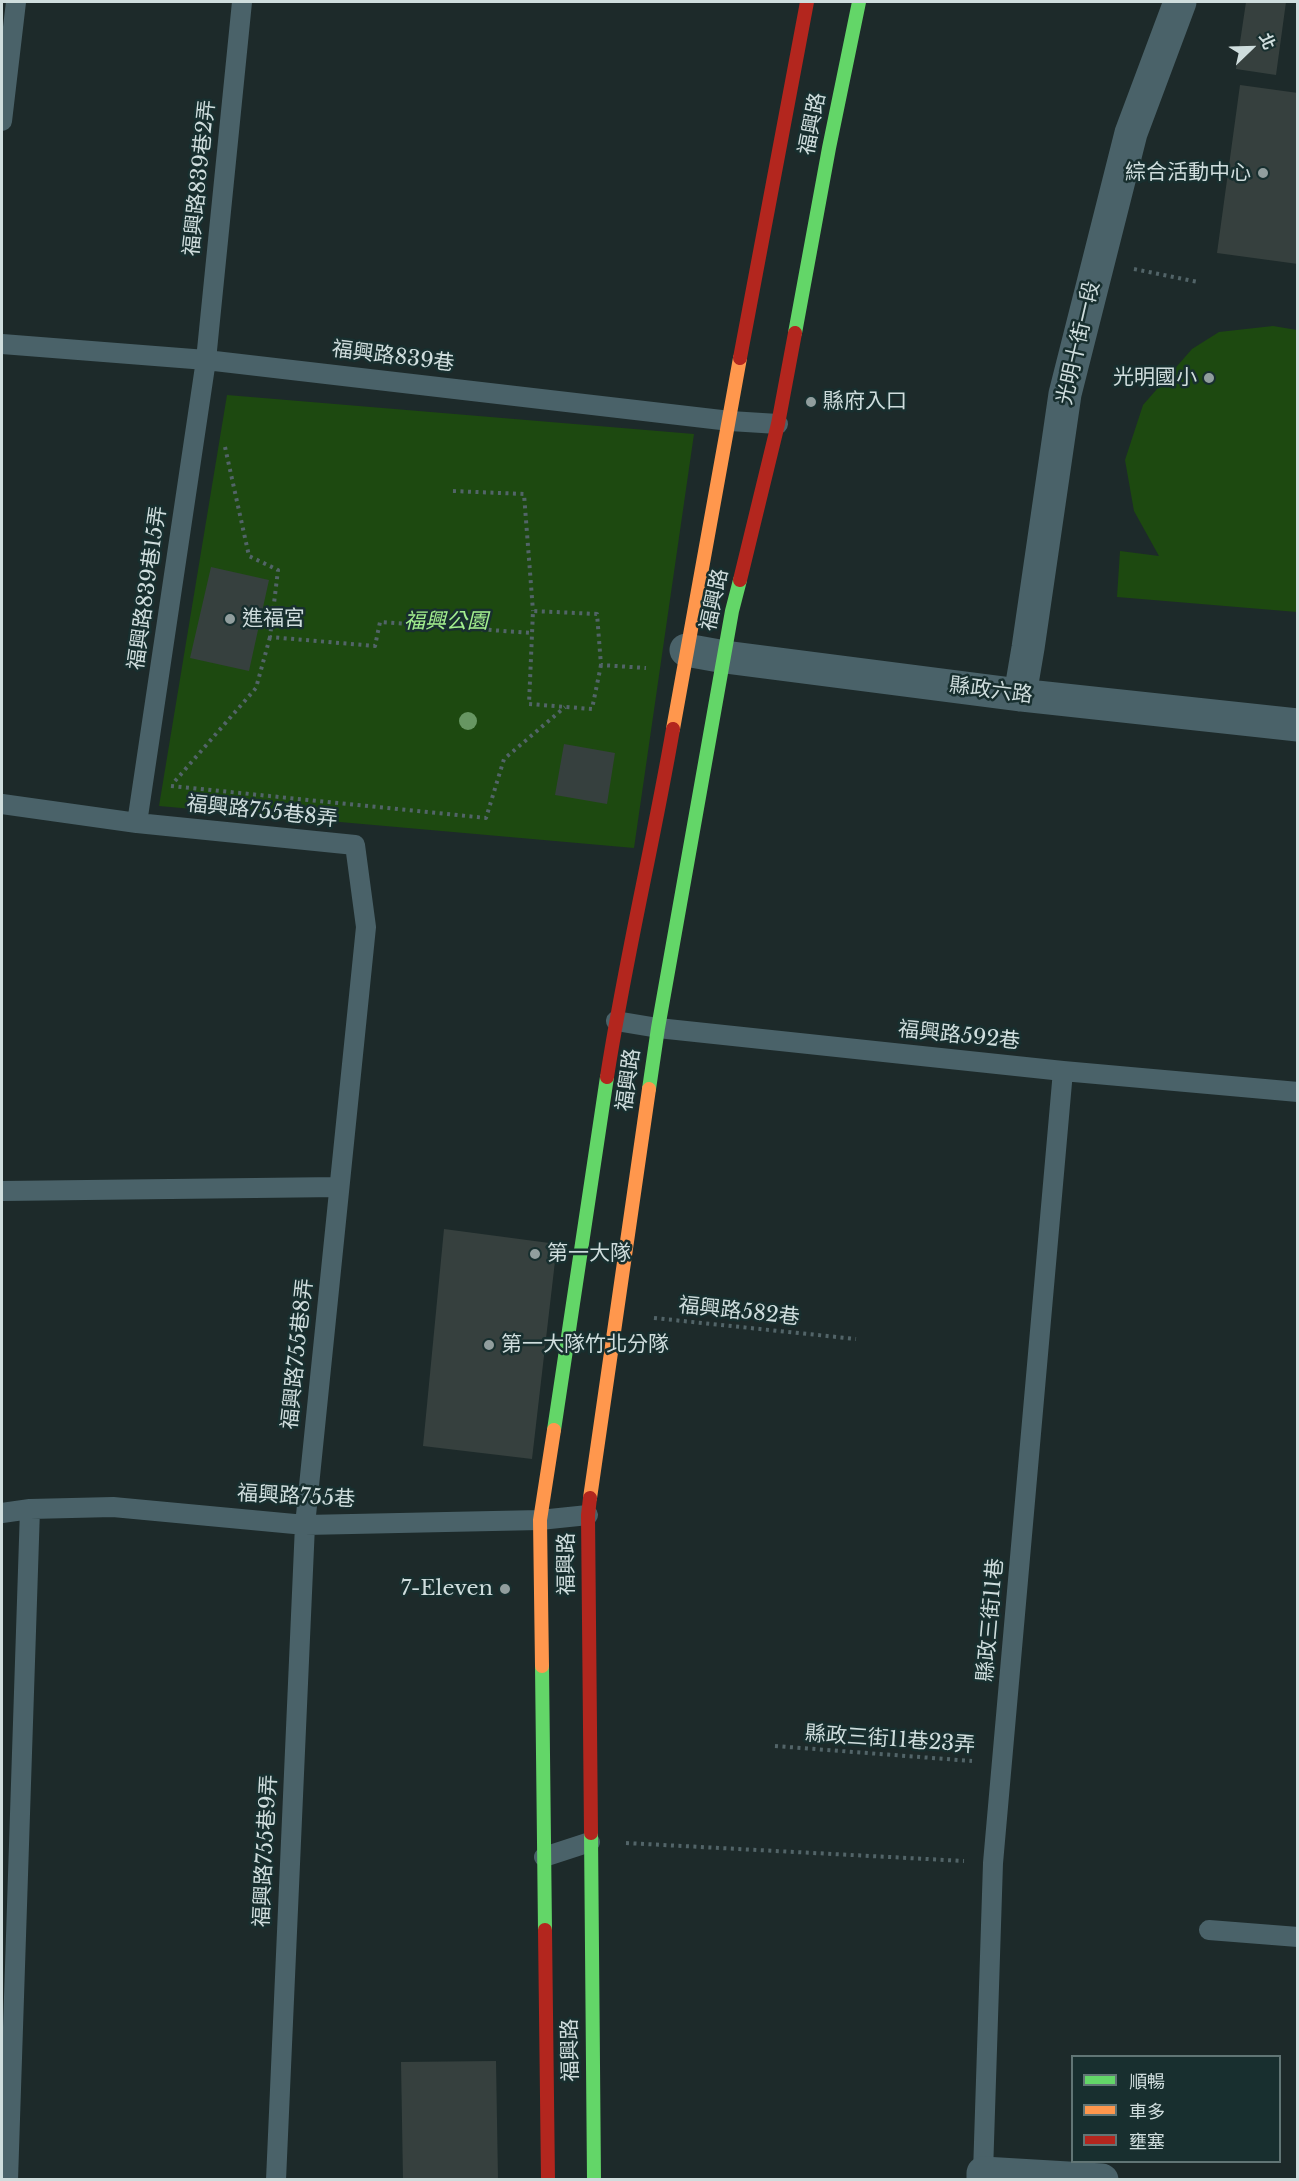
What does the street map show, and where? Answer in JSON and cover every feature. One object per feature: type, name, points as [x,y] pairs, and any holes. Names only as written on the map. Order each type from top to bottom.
[{"type":"street","name":"福興路","points":[[548,2180],[540,1520],[615,1021],[657,821],[686,650],[807,2]]},
{"type":"street","name":"福興路","points":[[594,2180],[588,1515],[658,1028],[732,611],[778,424],[829,148],[859,2]]},
{"type":"street","name":"光明十街一段","points":[[1020,695],[1065,394],[1131,133],[1180,2]]},
{"type":"street","name":"縣政六路","points":[[686,650],[1020,695],[1298,725]]},
{"type":"street","points":[[983,2176],[1102,2180]]},
{"type":"lane","points":[[2,121],[16,2]]},
{"type":"lane","name":"福興路839巷2弄","points":[[206,360],[242,2]]},
{"type":"lane","name":"福興路839巷","points":[[2,344],[206,360],[730,421],[778,424]]},
{"type":"lane","name":"福興路839巷15弄","points":[[137,823],[206,360]]},
{"type":"lane","name":"福興路755巷8弄","points":[[2,804],[137,823],[355,845],[366,927],[305,1525]]},
{"type":"lane","name":"福興路592巷","points":[[615,1021],[658,1028],[1063,1071],[1298,1092]]},
{"type":"lane","name":"縣政三街11巷","points":[[983,2176],[993,1863],[1063,1071]]},
{"type":"lane","points":[[2,1191],[339,1187]]},
{"type":"lane","name":"福興路755巷","points":[[2,1513],[30,1509],[113,1507],[305,1525],[540,1520],[588,1515]]},
{"type":"lane","points":[[8,2180],[30,1509]]},
{"type":"lane","name":"福興路755巷9弄","points":[[276,2180],[305,1525]]},
{"type":"lane","points":[[544,1857],[590,1842]]},
{"type":"lane","points":[[1209,1930],[1298,1937]]},
{"type":"path","points":[[1127,268],[1198,282]]},
{"type":"path","points":[[137,823],[256,688],[270,637],[278,570],[249,556],[223,441]]},
{"type":"path","points":[[453,491],[524,494],[533,611],[529,704],[592,709],[601,665],[597,614],[533,611]]},
{"type":"path","points":[[270,637],[375,646],[380,622],[532,633]]},
{"type":"path","points":[[601,665],[647,668]]},
{"type":"path","points":[[171,786],[486,818],[504,759],[565,707]]},
{"type":"path","name":"福興路582巷","points":[[618,1314],[856,1340]]},
{"type":"path","name":"縣政三街11巷23弄","points":[[775,1746],[1002,1763]]},
{"type":"path","points":[[590,1842],[993,1863]]},
{"type":"green space","points":[[1273,326],[1297,330],[1297,612],[1117,597],[1120,551],[1159,556],[1134,511],[1125,460],[1143,405],[1192,349],[1219,332]]},
{"type":"green space","name":"福興公園","points":[[227,395],[694,434],[634,848],[159,806]]},
{"type":"building","points":[[1246,2],[1286,2],[1276,75],[1236,69]]},
{"type":"building","name":"綜合活動中心","points":[[1240,85],[1298,93],[1298,264],[1217,253]]},
{"type":"building","name":"進福宮","points":[[211,567],[269,580],[249,671],[190,658]]},
{"type":"building","points":[[564,744],[615,753],[607,804],[555,795]]},
{"type":"building","name":"第一大隊竹北分隊","points":[[444,1229],[557,1244],[532,1459],[423,1446]]},
{"type":"building","points":[[496,2061],[498,2180],[403,2180],[401,2062]]},
{"type":"traffic: fast","points":[[795,333],[859,2]]},
{"type":"traffic: fast","points":[[649,1089],[732,611],[740,580]]},
{"type":"traffic: fast","points":[[554,1430],[607,1077]]},
{"type":"traffic: fast","points":[[542,1666],[545,1930]]},
{"type":"traffic: fast","points":[[591,1833],[594,2180]]},
{"type":"traffic: slow","points":[[673,729],[740,358]]},
{"type":"traffic: slow","points":[[590,1498],[649,1089]]},
{"type":"traffic: slow","points":[[542,1666],[540,1520],[554,1430]]},
{"type":"traffic: jam","points":[[740,358],[807,2]]},
{"type":"traffic: jam","points":[[740,580],[778,424],[795,333]]},
{"type":"traffic: jam","points":[[607,1077],[673,729]]},
{"type":"traffic: jam","points":[[590,1498],[588,1515],[591,1833]]},
{"type":"traffic: jam","points":[[545,1930],[548,2180]]},
{"type":"place","name":"綜合活動中心","points":[[1263,173]]},
{"type":"place","name":"光明國小","points":[[1209,378]]},
{"type":"place","name":"縣府入口","points":[[811,402]]},
{"type":"place","name":"進福宮","points":[[230,619]]},
{"type":"place","name":"第一大隊","points":[[535,1254]]},
{"type":"place","name":"第一大隊竹北分隊","points":[[489,1345]]},
{"type":"place","name":"7-Eleven","points":[[505,1589]]}]
